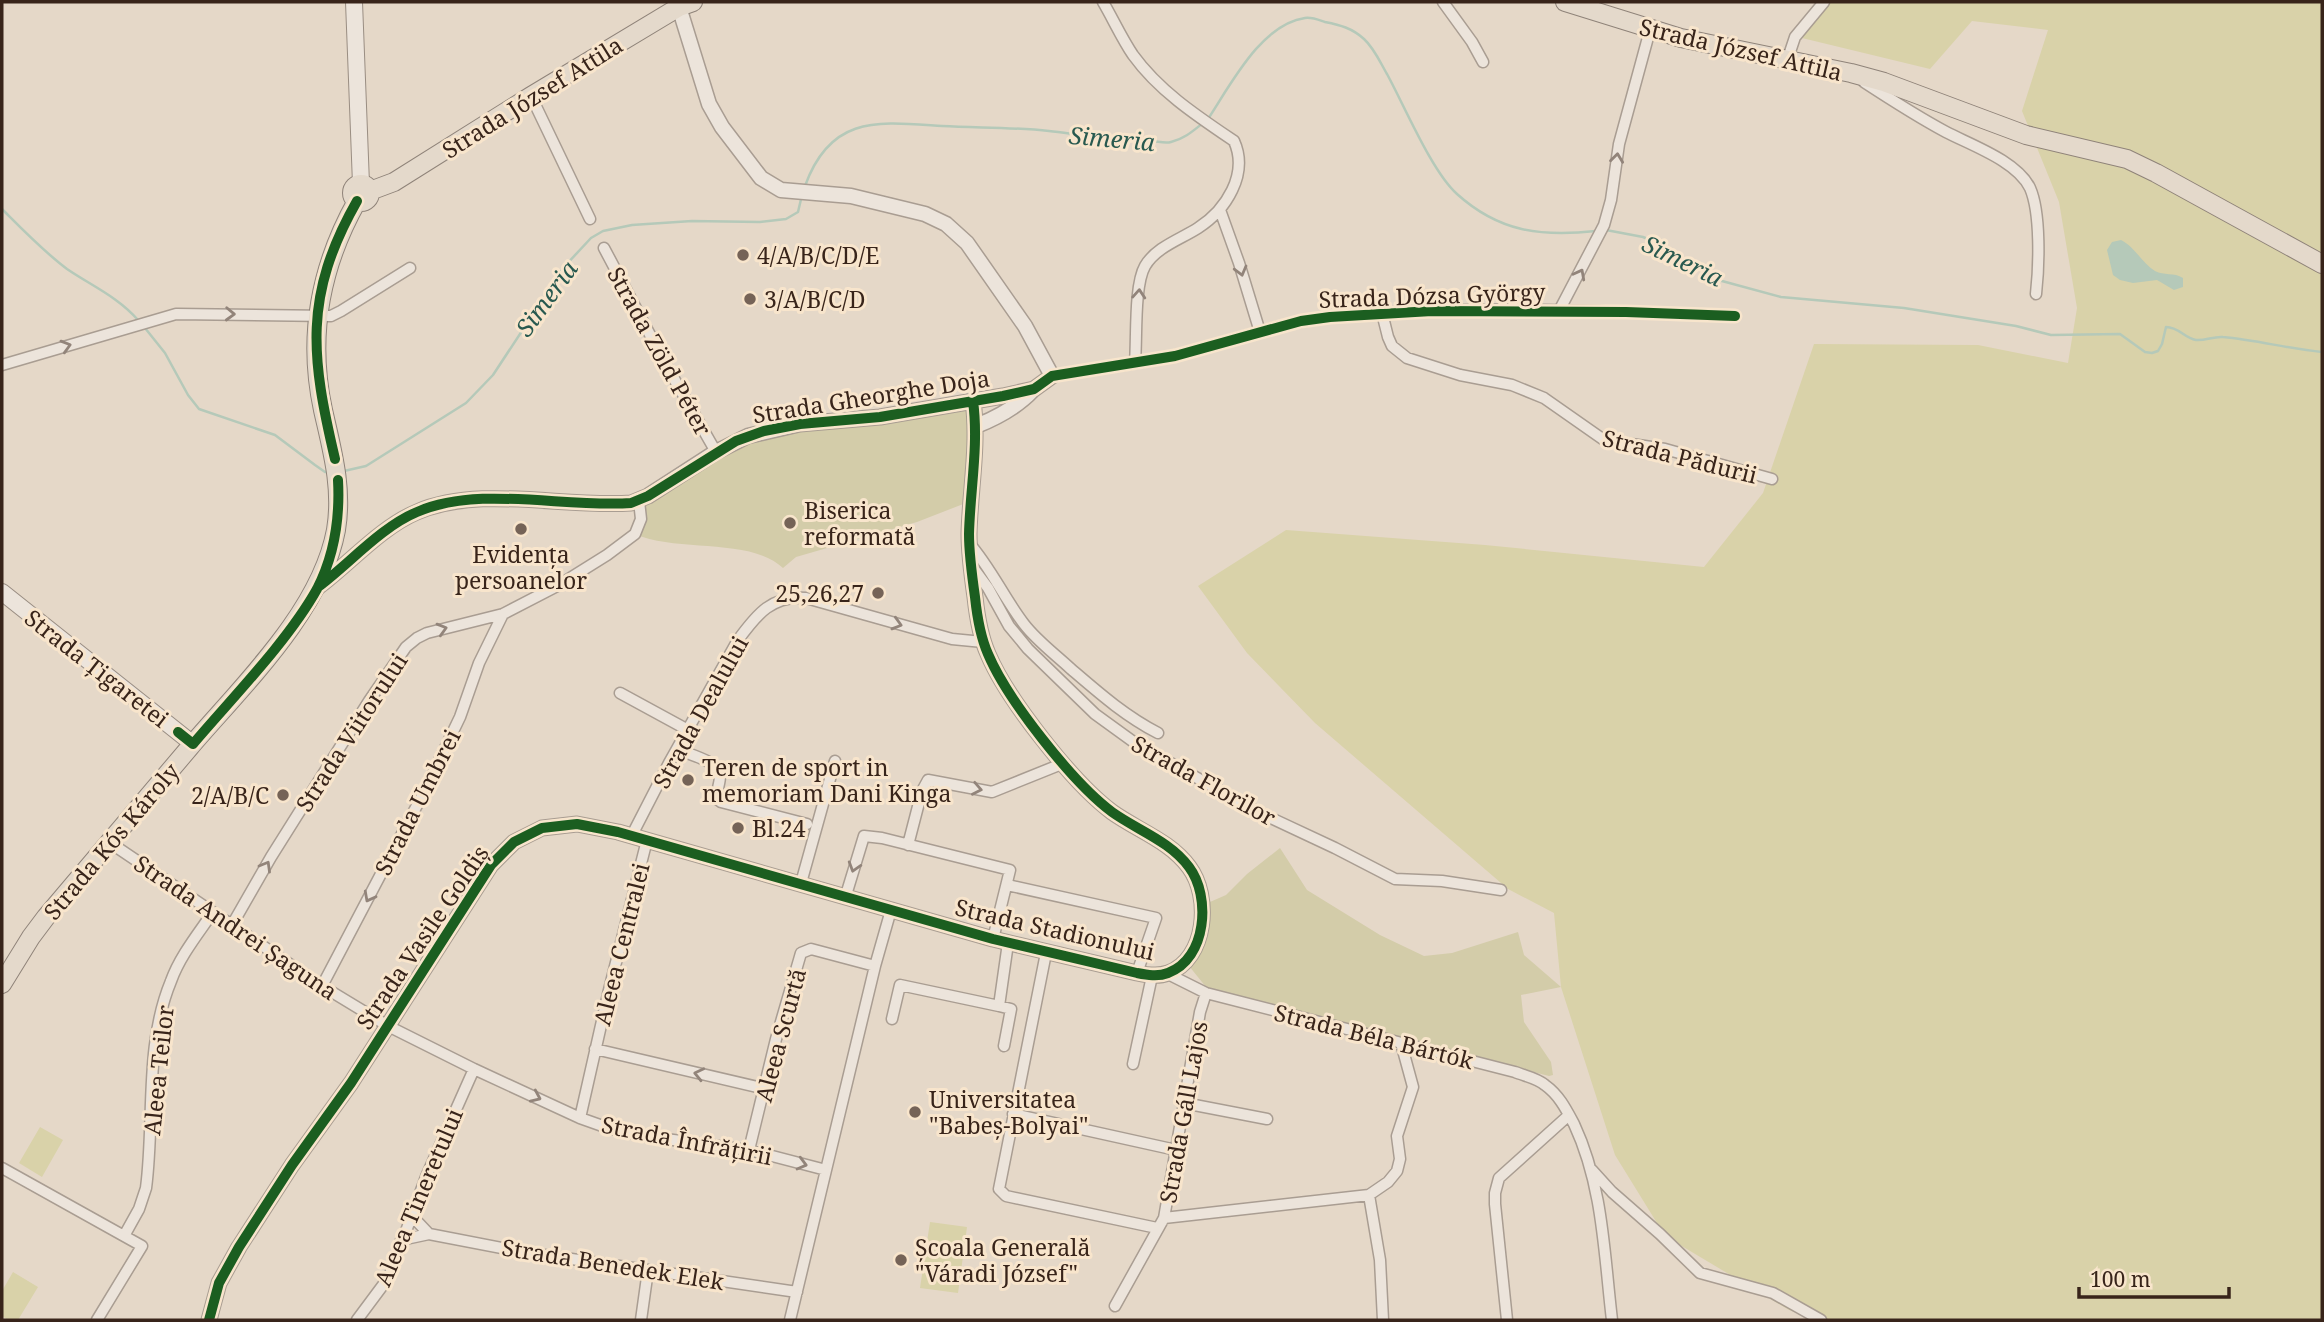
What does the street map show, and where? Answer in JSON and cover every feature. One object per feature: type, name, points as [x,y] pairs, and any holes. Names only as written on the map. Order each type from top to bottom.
[{"type":"main road","points":[[354,2],[362,192]]},
{"type":"main road","name":"Strada József Attila","points":[[1565,2],[1650,30],[1713,46],[1851,73]]},
{"type":"main road","name":"Strada József Attila","points":[[362,192],[394,182],[531,96],[686,5]]},
{"type":"main road","points":[[1851,73],[1902,88],[2026,135],[2138,163],[2322,264]]},
{"type":"main road","name":"Strada Kós Károly","points":[[2,984],[31,937],[276,646],[318,587],[336,527],[338,480],[319,388],[316,317],[327,268],[338,238],[362,192]]},
{"type":"main road","name":"Strada Țigaretei","points":[[2,592],[193,744]]},
{"type":"street","points":[[1103,2],[1132,54],[1144,68],[1175,100],[1234,141],[1237,149],[1237,181],[1220,210],[1201,226],[1162,249],[1147,263],[1140,282],[1135,363]]},
{"type":"street","points":[[1443,2],[1483,62]]},
{"type":"street","points":[[1787,61],[1795,37],[1824,2]]},
{"type":"street","points":[[686,5],[705,93],[718,121],[761,178],[774,187],[874,201],[925,214],[946,224],[967,243],[1032,337],[1052,376]]},
{"type":"street","points":[[1559,311],[1604,225],[1611,200],[1619,144],[1650,30]]},
{"type":"street","name":"Strada József Attila","points":[[1851,73],[1945,132],[1990,154],[2025,181],[2032,197],[2038,240],[2036,294]]},
{"type":"street","points":[[531,96],[590,219]]},
{"type":"street","points":[[1220,210],[1240,263],[1260,332]]},
{"type":"street","name":"Strada Zöld Péter","points":[[604,248],[716,453]]},
{"type":"street","points":[[2,365],[162,317],[193,313],[331,316],[410,268]]},
{"type":"street","name":"Strada Dózsa György","points":[[1052,376],[1175,356],[1260,332],[1330,317],[1432,311],[1735,316]]},
{"type":"street","name":"Strada Pădurii","points":[[1382,313],[1392,346],[1407,358],[1460,375],[1512,385],[1544,398],[1604,440],[1665,449],[1772,479]]},
{"type":"street","name":"Strada Gheorghe Doja","points":[[318,587],[403,519],[417,511],[452,501],[487,499],[613,504],[639,500],[748,436],[780,428],[880,417],[1034,389],[1052,376]]},
{"type":"street","points":[[976,426],[1006,413],[1034,389]]},
{"type":"street","name":"Strada Stadionului","points":[[891,910],[1046,953],[1152,976],[1168,974],[1185,961],[1193,950],[1203,905],[1201,891],[1189,866],[1169,848],[1105,807],[1064,763],[996,671],[983,642],[969,543],[976,426],[973,401]]},
{"type":"street","name":"Strada Viitorului","points":[[232,925],[278,846],[406,647],[427,633],[503,614],[580,572],[635,534],[641,519],[639,500]]},
{"type":"street","name":"Strada Florilor","points":[[969,543],[988,566],[1019,617],[1038,640],[1111,704],[1136,722],[1158,733]]},
{"type":"street","name":"Strada Florilor","points":[[971,565],[988,587],[1009,626],[1028,649],[1095,714],[1135,743],[1256,811],[1395,879],[1443,881],[1501,890]]},
{"type":"street","name":"Strada Dealului","points":[[632,835],[738,640],[762,611],[783,598],[806,598],[952,639],[983,642]]},
{"type":"street","name":"Strada Umbrei","points":[[322,986],[425,792],[460,717],[479,663],[503,614]]},
{"type":"street","points":[[620,693],[688,730]]},
{"type":"street","points":[[677,749],[714,765],[719,771],[716,795],[721,802],[807,824]]},
{"type":"street","points":[[801,883],[835,761]]},
{"type":"street","points":[[908,845],[922,791],[928,780],[992,792],[1064,763]]},
{"type":"street","name":"Strada Vasile Goldiș","points":[[209,1320],[216,1291],[226,1267],[292,1165],[388,1026],[476,886],[497,858],[514,842],[542,828],[588,826],[648,839],[891,910]]},
{"type":"street","points":[[846,895],[864,836],[1010,870],[1000,941]]},
{"type":"street","name":"Aleea Centralei","points":[[580,1118],[648,839]]},
{"type":"street","name":"Strada Andrei Șaguna","points":[[109,842],[322,986],[388,1026],[474,1069]]},
{"type":"street","points":[[1007,885],[1156,918],[1137,973]]},
{"type":"street","points":[[790,1320],[874,966],[891,910]]},
{"type":"street","name":"Aleea Teilor","points":[[124,1236],[143,1200],[146,1188],[155,1051],[166,992],[177,967],[213,912]]},
{"type":"street","name":"Strada Stadionului","points":[[1000,941],[999,1006],[1012,1009],[1004,1046]]},
{"type":"street","name":"Aleea Scurtă","points":[[749,1150],[776,1040],[802,953],[810,949],[874,966]]},
{"type":"street","points":[[1046,953],[999,1189],[1006,1196],[1157,1228]]},
{"type":"street","name":"Strada Béla Bártók","points":[[1168,974],[1206,993],[1516,1072],[1543,1083],[1556,1094],[1569,1115],[1591,1170]]},
{"type":"street","points":[[1133,1064],[1152,976]]},
{"type":"street","points":[[892,1019],[900,985],[999,1006]]},
{"type":"street","name":"Strada Gáll Lajos","points":[[1115,1306],[1164,1218],[1200,1012],[1206,993]]},
{"type":"street","points":[[1164,1218],[1369,1195],[1388,1182],[1397,1171],[1400,1159],[1397,1136],[1413,1087],[1401,1042]]},
{"type":"street","name":"Aleea Centralei","points":[[595,1049],[766,1089]]},
{"type":"street","name":"Strada Înfrățirii","points":[[474,1069],[580,1118],[611,1129],[643,1136],[749,1150],[826,1170]]},
{"type":"street","name":"Aleea Tineretului","points":[[356,1320],[389,1277],[411,1215],[474,1069]]},
{"type":"street","points":[[1184,1103],[1267,1119]]},
{"type":"street","points":[[1013,1114],[1176,1150]]},
{"type":"street","points":[[1507,1320],[1495,1204],[1496,1185],[1507,1169],[1569,1115]]},
{"type":"street","points":[[2,1168],[142,1247],[97,1320]]},
{"type":"street","points":[[1591,1170],[1602,1221],[1612,1320]]},
{"type":"street","points":[[1591,1170],[1700,1273],[1773,1293],[1821,1320]]},
{"type":"street","points":[[1369,1195],[1380,1260],[1383,1320]]},
{"type":"street","points":[[411,1215],[429,1234]]},
{"type":"street","name":"Strada Benedek Elek","points":[[401,1240],[429,1234],[517,1251],[797,1292]]},
{"type":"street","points":[[641,1320],[648,1270]]},
{"type":"shaded area","points":[[1816,2],[2322,2],[2322,1320],[1815,1320],[1789,1310],[1665,1236],[1615,1155],[1561,987],[1554,913],[1508,889],[1315,723],[1247,653],[1198,586],[1286,530],[1485,545],[1704,567],[1763,493],[1814,344],[1978,345],[2068,363],[2077,308],[2059,202],[2022,111],[2048,30],[1972,21],[1930,69],[1802,38]]},
{"type":"shaded area","points":[[2121,240],[2155,271],[2183,278],[2183,287],[2174,290],[2157,280],[2133,283],[2113,275],[2107,250],[2112,242]]},
{"type":"shaded area","points":[[973,401],[971,501],[917,522],[796,557],[783,568],[769,558],[752,552],[652,540],[635,534],[639,501],[736,441]]},
{"type":"shaded area","points":[[1280,848],[1307,890],[1380,935],[1424,956],[1452,953],[1518,932],[1524,955],[1561,987],[1521,995],[1524,1022],[1551,1062],[1553,1075],[1206,987],[1185,961],[1203,905],[1226,895]]},
{"type":"shaded area","points":[[40,1127],[63,1140],[42,1177],[19,1163]]},
{"type":"shaded area","points":[[930,1222],[967,1227],[958,1293],[920,1288]]},
{"type":"shaded area","points":[[13,1272],[38,1287],[18,1320],[8,1320],[2,1316],[2,1291]]},
{"type":"waterway","name":"Simeria","points":[[1208,119],[1248,58],[1274,32],[1305,18],[1341,26],[1359,35],[1371,47],[1438,170],[1457,194],[1473,207],[1489,217],[1522,229],[1557,233],[1596,231]]},
{"type":"waterway","name":"Simeria","points":[[805,186],[816,163],[843,134],[878,124],[1022,129],[1166,143],[1184,137],[1203,123]]},
{"type":"waterway","name":"Simeria","points":[[344,471],[366,466],[466,403],[493,375],[564,267],[591,238],[603,231],[632,225],[786,219],[798,212],[802,195]]},
{"type":"waterway","name":"Simeria","points":[[2,209],[58,262],[113,298],[138,320]]},
{"type":"waterway","name":"Simeria","points":[[1606,230],[1643,237],[1662,245],[1722,281],[1781,297],[1904,308],[2016,326],[2051,335],[2120,334],[2145,352],[2152,353],[2158,351],[2162,344],[2166,327],[2196,340],[2223,337],[2322,352]]},
{"type":"waterway","name":"Simeria","points":[[145,328],[165,353],[188,395],[199,409],[275,435],[325,472],[330,472]]},
{"type":"cycle path","points":[[335,459],[321,389],[317,327],[327,267],[357,201]]},
{"type":"cycle path","points":[[318,587],[391,527],[417,512],[441,504],[494,499],[631,503],[648,496],[736,441],[764,431],[800,424],[880,417],[1003,396],[1034,389],[1052,376],[1175,356],[1301,321],[1432,311],[1626,312],[1735,316]]},
{"type":"cycle path","points":[[209,1320],[219,1283],[239,1247],[292,1165],[351,1083],[491,865],[514,842],[542,828],[577,824],[618,832],[993,939],[1137,973],[1168,973],[1181,966],[1191,955],[1198,941],[1202,910],[1196,879],[1189,867],[1163,843],[1112,812],[1078,781],[1025,716],[997,672],[985,647],[978,619],[969,534],[974,468],[973,401]]},
{"type":"cycle path","points":[[178,732],[193,744],[275,649],[305,609],[323,576],[332,550],[337,522],[338,480]]},
{"type":"place","name":"4/A/B/C/D/E","points":[[743,255]]},
{"type":"place","name":"3/A/B/C/D","points":[[750,299]]},
{"type":"place","name":"Biserica reformată","points":[[790,523]]},
{"type":"place","name":"Evidența persoanelor","points":[[521,529]]},
{"type":"place","name":"25,26,27","points":[[878,593]]},
{"type":"place","name":"Teren de sport in memoriam Dani Kinga","points":[[688,780]]},
{"type":"place","name":"2/A/B/C","points":[[283,795]]},
{"type":"place","name":"Bl.24","points":[[738,828]]},
{"type":"place","name":"Universitatea \"Babeș-Bolyai\"","points":[[915,1112]]},
{"type":"place","name":"Școala Generală \"Váradi József\"","points":[[901,1260]]}]
